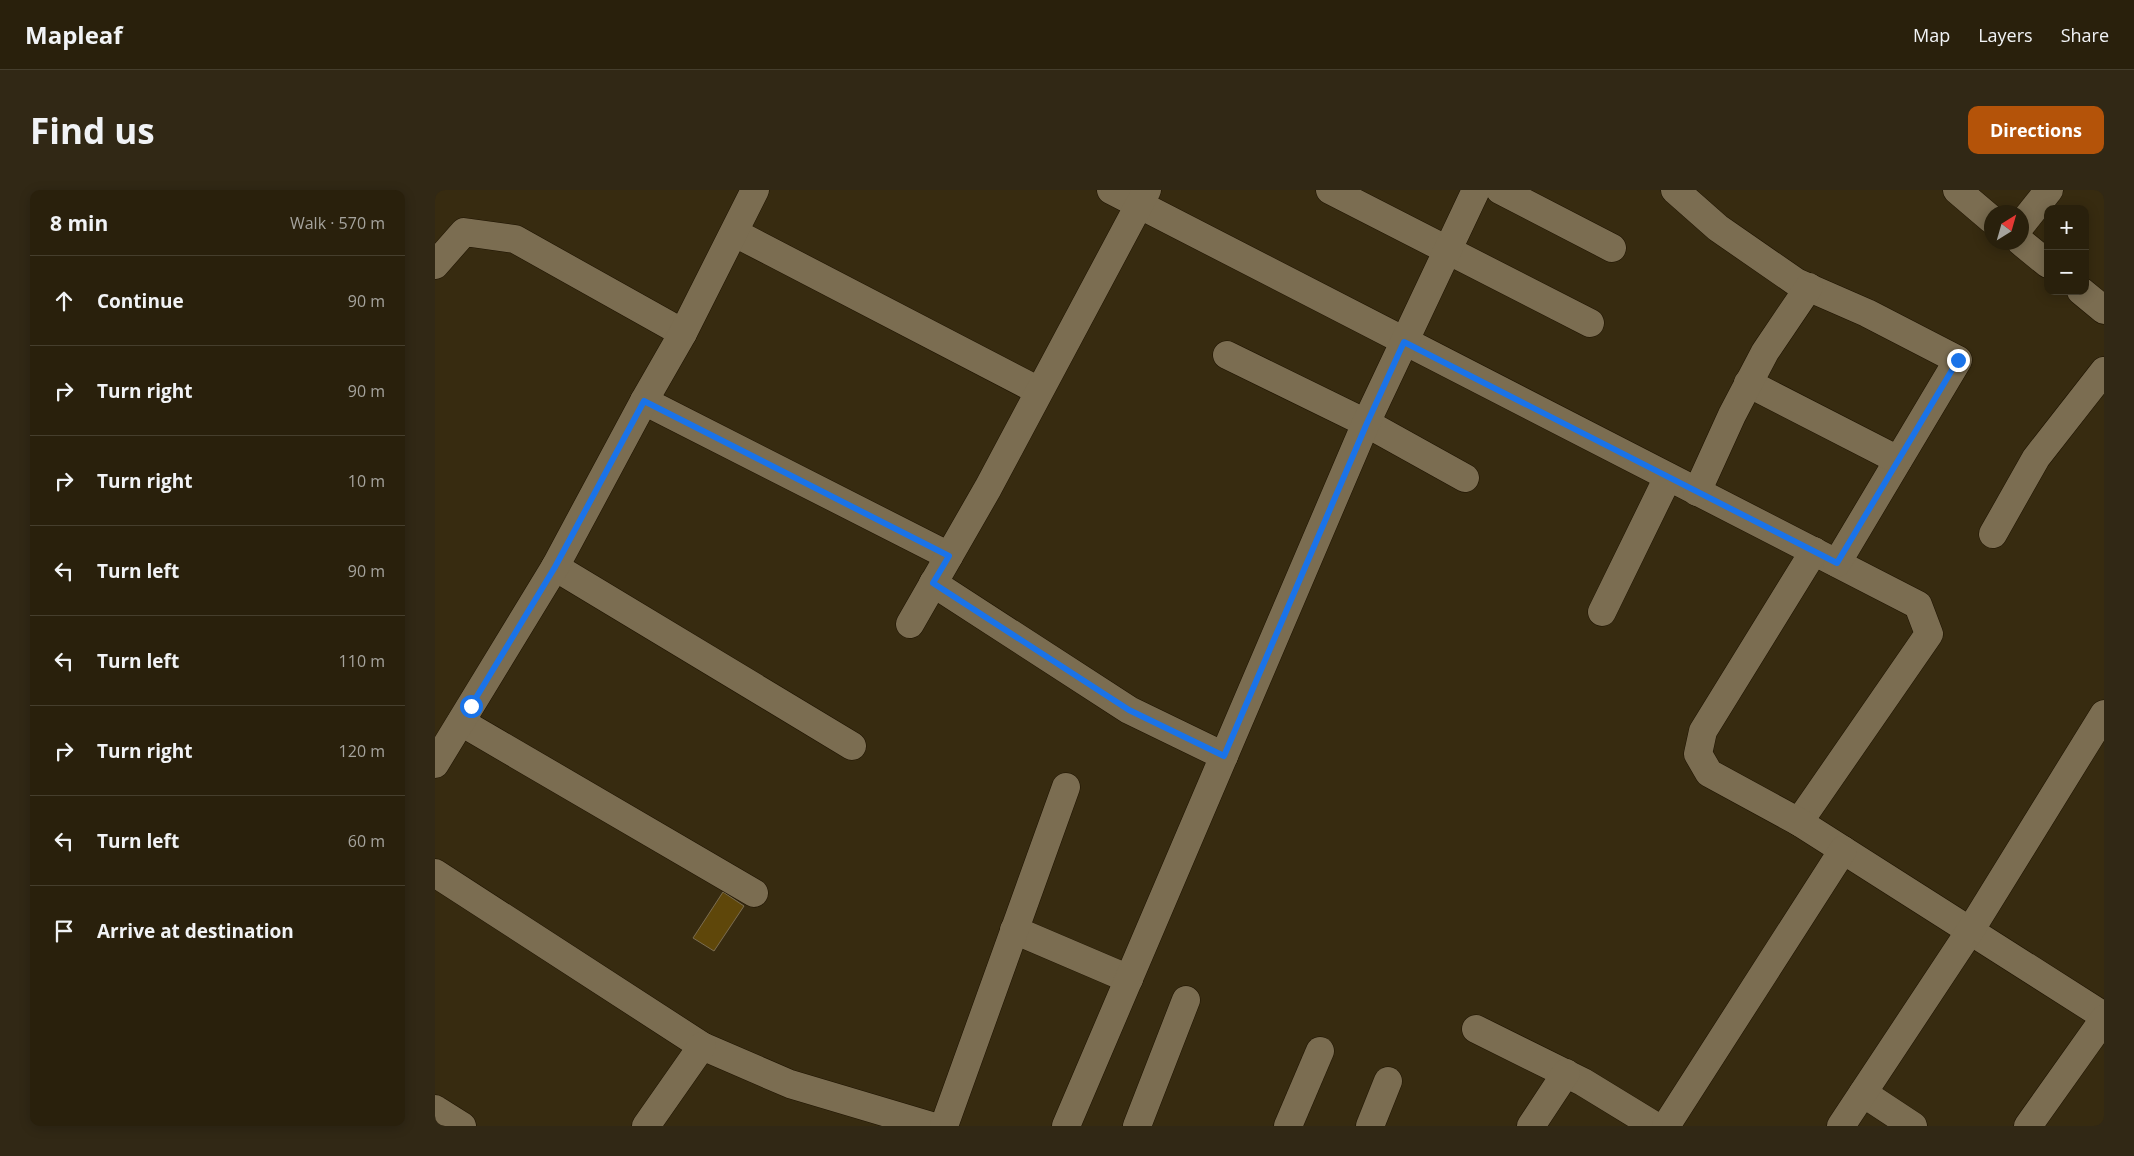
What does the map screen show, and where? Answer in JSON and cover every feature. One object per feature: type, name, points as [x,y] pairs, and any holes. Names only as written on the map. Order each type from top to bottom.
[{"type":"street","points":[[435,764],[555,567],[644,401],[683,333],[755,190]]},
{"type":"street","points":[[1111,190],[1143,197],[1404,342],[1918,605],[1929,634],[1799,822]]},
{"type":"street","points":[[1330,190],[1589,323]]},
{"type":"street","points":[[1066,1126],[1367,423],[1476,190]]},
{"type":"street","points":[[1501,190],[1612,248]]},
{"type":"street","points":[[1675,190],[1718,228],[1796,282],[1867,312],[1958,360],[1898,460],[1825,557],[1703,731],[1698,754],[1709,773],[1799,822],[2104,1017],[2028,1126]]},
{"type":"street","points":[[1957,190],[1984,212]]},
{"type":"street","points":[[2029,215],[2049,190]]},
{"type":"street","points":[[910,624],[988,488],[1143,197]]},
{"type":"street","points":[[435,265],[464,232],[515,239],[683,333]]},
{"type":"street","points":[[735,233],[1039,391]]},
{"type":"street","points":[[2029,249],[2044,261]]},
{"type":"street","points":[[1697,492],[1732,415],[1765,352],[1809,287]]},
{"type":"street","points":[[2086,295],[2104,310]]},
{"type":"street","points":[[1227,355],[1367,423],[1465,478]]},
{"type":"street","points":[[1993,534],[2036,458],[2104,371]]},
{"type":"street","points":[[1749,383],[1898,460]]},
{"type":"street","points":[[644,401],[949,556]]},
{"type":"street","points":[[1602,612],[1668,477]]},
{"type":"street","points":[[555,567],[852,746]]},
{"type":"street","points":[[933,583],[1129,710],[1224,756]]},
{"type":"street","points":[[1841,1126],[1970,931],[2104,714]]},
{"type":"street","points":[[461,722],[754,894]]},
{"type":"street","points":[[944,1126],[1066,787]]},
{"type":"street","points":[[1666,1126],[1843,850]]},
{"type":"street","points":[[435,873],[701,1046],[790,1084],[931,1126]]},
{"type":"street","points":[[1014,930],[1129,979]]},
{"type":"street","points":[[1137,1126],[1187,1000]]},
{"type":"street","points":[[1476,1029],[1567,1073],[1655,1126]]},
{"type":"street","points":[[645,1126],[701,1046]]},
{"type":"street","points":[[1288,1126],[1320,1051]]},
{"type":"street","points":[[1531,1126],[1567,1073]]},
{"type":"street","points":[[1370,1126],[1388,1081]]},
{"type":"street","points":[[1863,1093],[1913,1126]]},
{"type":"street","points":[[435,1109],[462,1126]]},
{"type":"building","points":[[723,892],[744,906],[714,951],[693,938]]},
{"type":"route","points":[[471,706],[555,567],[644,401],[949,556],[933,583],[1129,710],[1224,756],[1367,423],[1404,342],[1837,563],[1958,360]]}]
